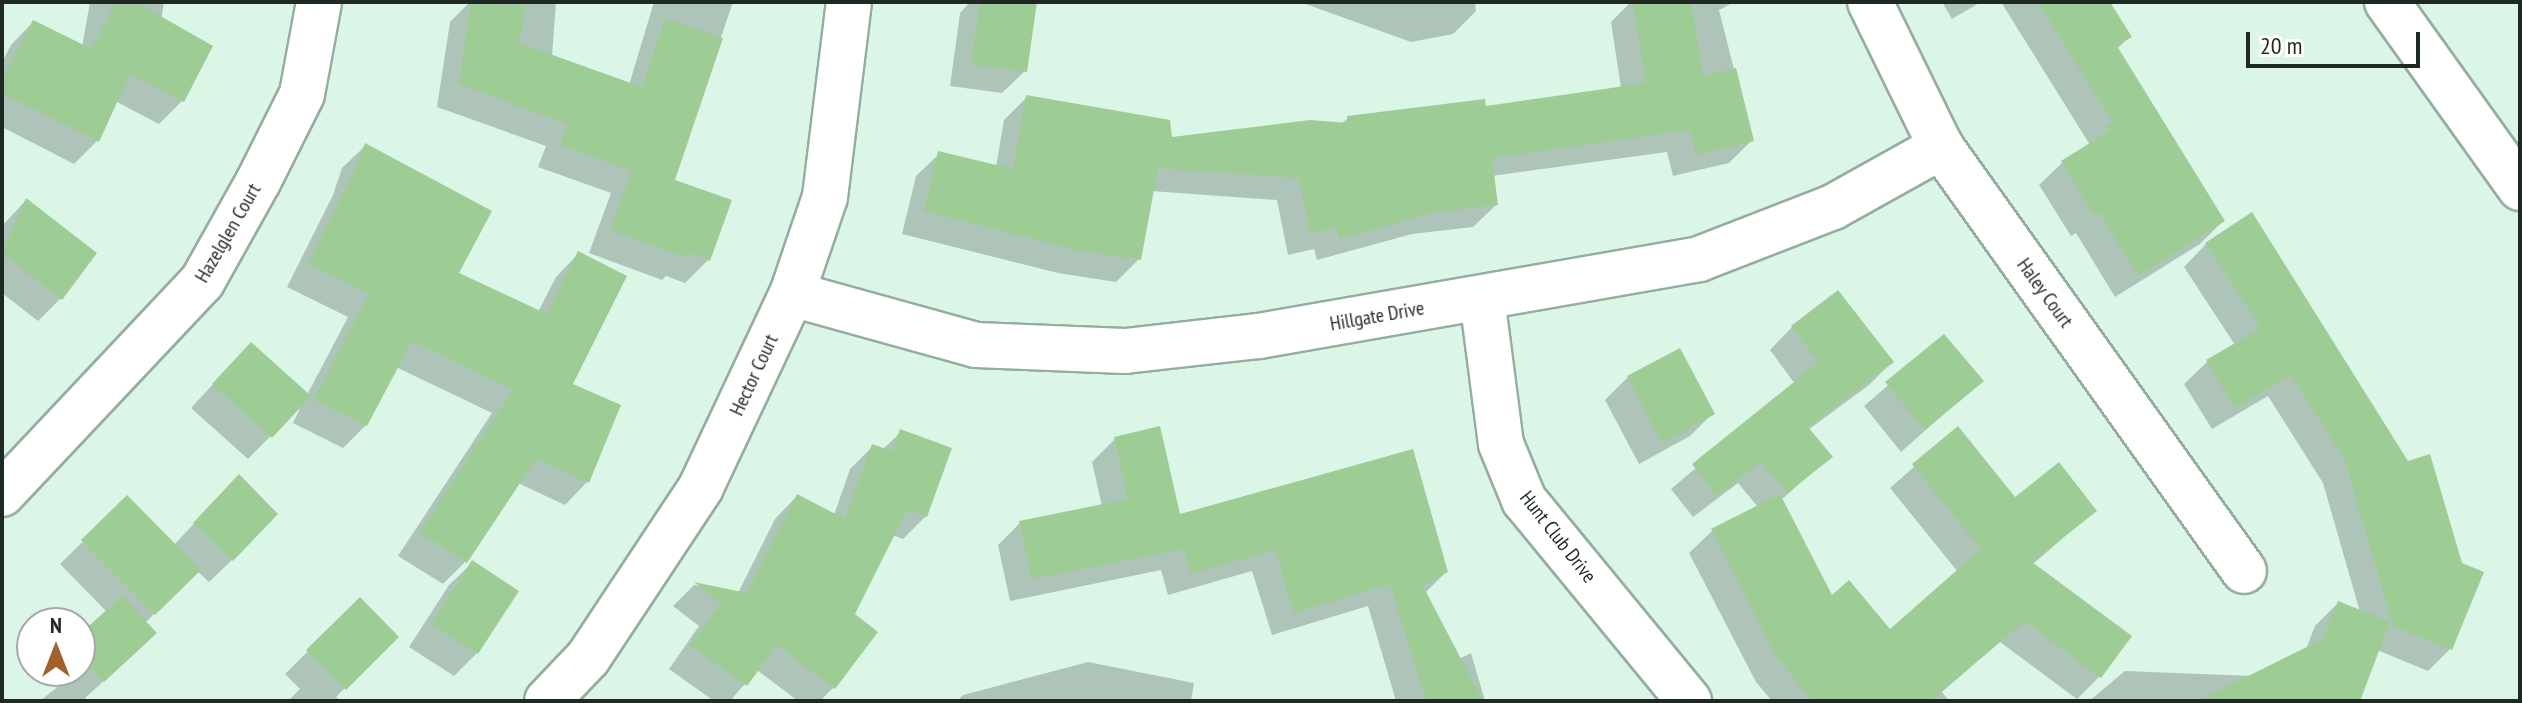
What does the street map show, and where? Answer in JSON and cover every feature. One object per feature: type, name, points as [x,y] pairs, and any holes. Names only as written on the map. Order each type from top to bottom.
[{"type":"street","name":"Hazelglen Court","points":[[2,494],[202,282],[258,182],[302,94],[319,2]]},
{"type":"street","name":"Hector Court","points":[[547,701],[588,658],[701,487],[792,294],[825,197],[849,2]]},
{"type":"street","name":"Haley Court","points":[[1870,2],[1941,147],[2244,571]]},
{"type":"street","points":[[2387,2],[2520,188]]},
{"type":"street","name":"Hillgate Drive","points":[[792,294],[976,345],[1125,351],[1259,336],[1699,259],[1833,207],[1941,147]]},
{"type":"street","name":"Hunt Club Drive","points":[[1482,298],[1501,444],[1524,500],[1689,701]]},
{"type":"building","points":[[116,2],[136,2],[213,46],[184,102],[130,74],[99,142],[2,93],[2,81],[33,20],[92,49]]},
{"type":"building","points":[[471,2],[525,6],[519,43],[642,87],[665,18],[723,38],[675,180],[732,200],[710,261],[689,253],[687,258],[610,230],[632,171],[560,145],[567,124],[459,84]]},
{"type":"building","points":[[980,2],[1037,2],[1027,72],[971,64]]},
{"type":"building","points":[[1633,2],[1691,2],[1703,76],[1736,68],[1754,141],[1696,155],[1690,130],[1492,158],[1498,205],[1436,212],[1339,239],[1337,227],[1310,233],[1299,178],[1158,168],[1141,260],[1082,251],[924,211],[938,151],[1013,169],[1026,95],[1170,120],[1172,137],[1310,120],[1348,123],[1347,116],[1485,99],[1486,106],[1646,83]]},
{"type":"building","points":[[2038,2],[2110,2],[2132,37],[2117,46],[2225,221],[2138,276],[2099,212],[2094,215],[2061,161],[2109,131],[2107,127],[2113,123]]},
{"type":"building","points":[[365,143],[492,211],[459,273],[547,314],[578,251],[627,276],[573,384],[621,405],[589,483],[536,459],[467,563],[420,532],[513,390],[412,341],[367,426],[314,400],[369,294],[308,264],[355,170]]},
{"type":"building","points":[[26,198],[97,253],[62,300],[2,253]]},
{"type":"building","points":[[2252,212],[2408,461],[2430,454],[2462,563],[2484,572],[2452,650],[2393,626],[2345,460],[2291,375],[2235,408],[2206,360],[2261,328],[2205,243]]},
{"type":"building","points":[[1838,290],[1894,362],[1808,427],[1833,457],[1787,493],[1762,462],[1716,496],[1692,464],[1819,362],[1791,326]]},
{"type":"building","points":[[1944,334],[1984,381],[1925,430],[1885,382]]},
{"type":"building","points":[[251,342],[311,396],[272,438],[212,384]]},
{"type":"building","points":[[1680,348],[1715,414],[1662,443],[1627,376]]},
{"type":"building","points":[[1160,426],[1180,514],[1413,449],[1448,572],[1423,586],[1483,701],[1426,701],[1390,584],[1294,613],[1275,550],[1191,574],[1184,549],[1032,579],[1019,521],[1128,499],[1114,437]]},
{"type":"building","points":[[1958,426],[2015,497],[2059,462],[2097,511],[2032,562],[2132,636],[2101,678],[2025,621],[1930,701],[1813,701],[1778,659],[1711,529],[1780,494],[1832,595],[1849,580],[1890,629],[1981,549],[1912,464]]},
{"type":"building","points":[[900,429],[952,448],[927,517],[907,510],[855,614],[878,632],[835,689],[777,645],[747,686],[690,646],[721,603],[694,582],[747,593],[797,494],[845,519],[872,444],[892,451]]},
{"type":"building","points":[[239,474],[278,514],[233,561],[193,523]]},
{"type":"building","points":[[127,495],[201,570],[155,615],[81,540]]},
{"type":"building","points":[[472,560],[519,591],[478,654],[431,624]]},
{"type":"building","points":[[122,596],[157,633],[104,682],[96,674],[96,620]]},
{"type":"building","points":[[360,597],[399,637],[346,690],[306,650]]},
{"type":"building","points":[[2338,601],[2390,622],[2360,701],[2198,701],[2323,639]]}]
